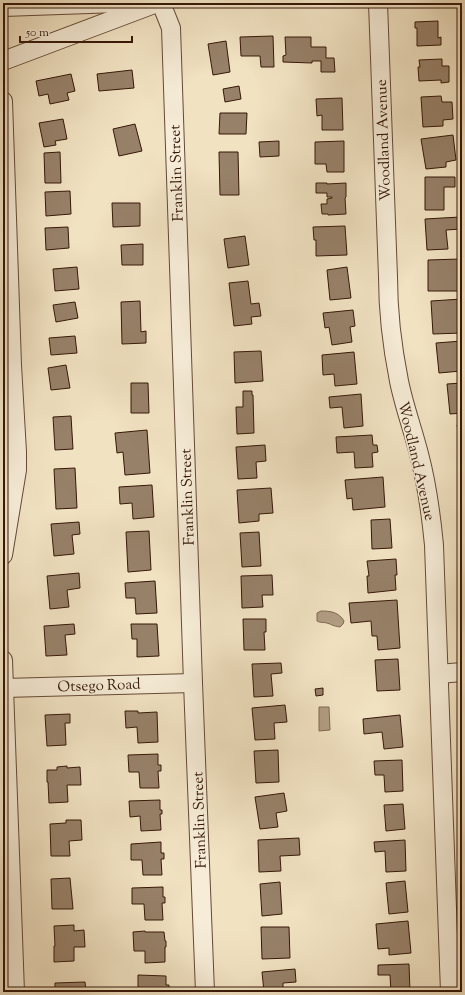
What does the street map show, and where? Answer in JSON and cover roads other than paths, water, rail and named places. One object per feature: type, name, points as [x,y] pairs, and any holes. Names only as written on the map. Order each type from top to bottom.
[{"type":"street","points":[[3,7],[118,3]]},
{"type":"street","points":[[3,62],[157,3]]},
{"type":"street","name":"Franklin Street","points":[[161,3],[171,28],[205,992]]},
{"type":"street","name":"Woodland Avenue","points":[[378,3],[390,328],[393,354],[399,382],[426,486],[434,545],[450,992]]},
{"type":"street","points":[[3,101],[8,365],[17,452],[17,470],[3,555]]},
{"type":"street","points":[[3,660],[14,992]]},
{"type":"street","points":[[439,674],[462,672]]},
{"type":"street","name":"Otsego Road","points":[[4,688],[193,683]]}]
